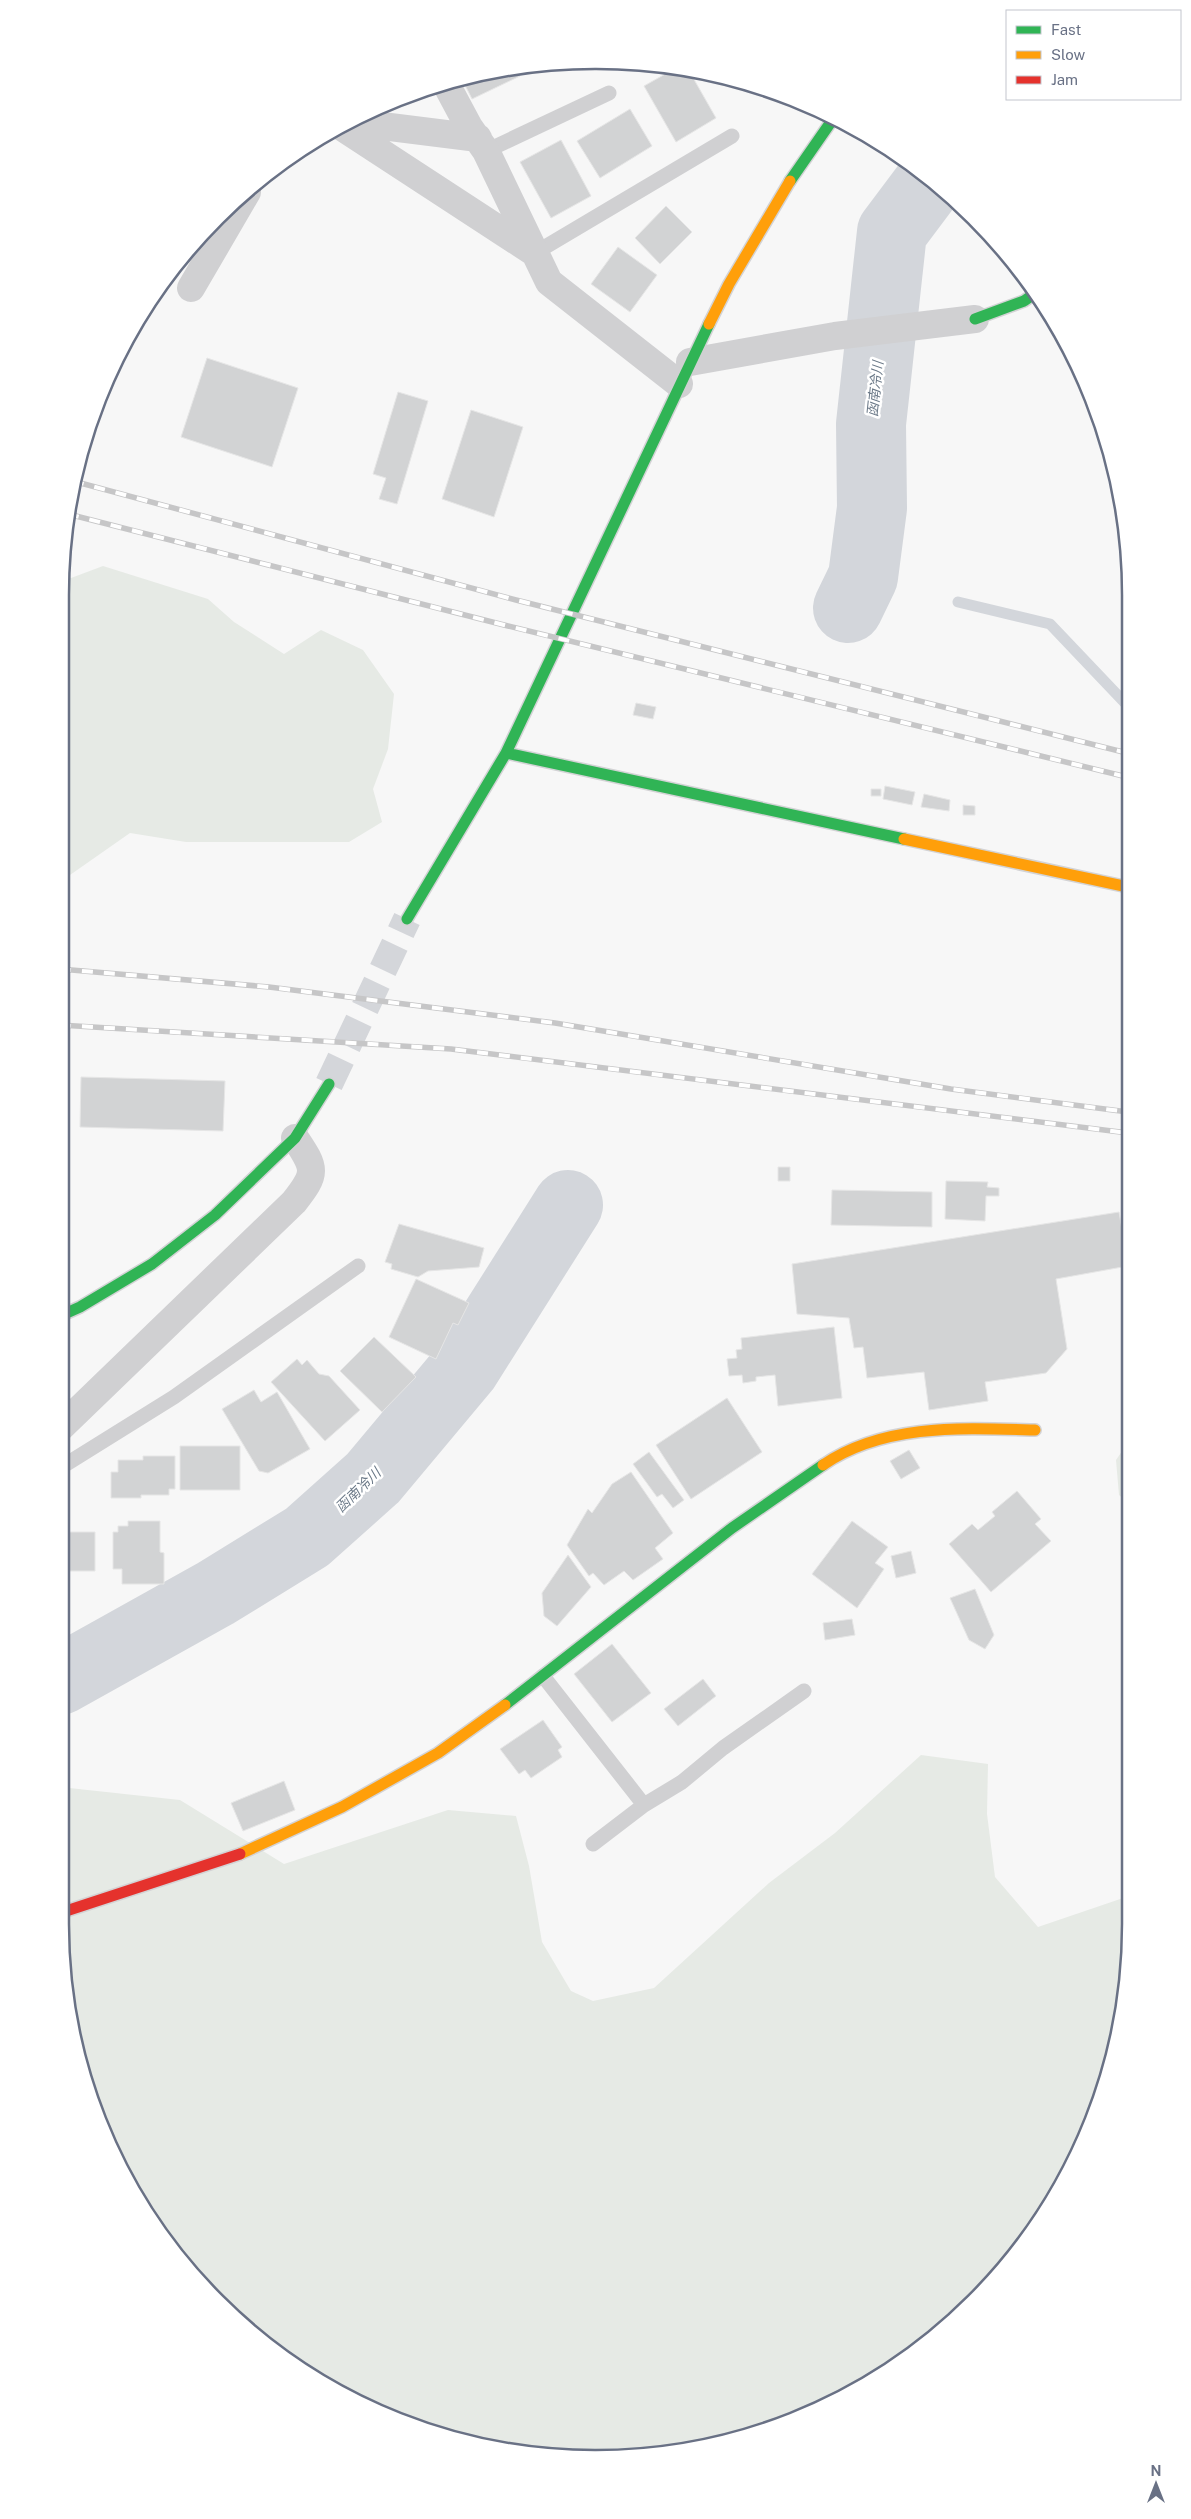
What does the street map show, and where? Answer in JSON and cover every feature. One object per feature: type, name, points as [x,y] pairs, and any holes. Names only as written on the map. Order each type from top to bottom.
[{"type":"street","points":[[449,90],[469,127],[482,144],[549,282],[684,373],[835,336],[974,319],[1029,297]]},
{"type":"street","points":[[361,124],[482,144]]},
{"type":"street","points":[[407,919],[506,753],[684,373],[729,284],[798,167],[830,124]]},
{"type":"street","points":[[348,131],[535,253]]},
{"type":"street","points":[[191,288],[236,210]]},
{"type":"street","points":[[506,753],[1122,886]]},
{"type":"street","points":[[69,1312],[152,1264],[215,1215],[295,1138],[329,1084]]},
{"type":"street","points":[[69,1419],[294,1202],[310,1181],[312,1168],[306,1154],[295,1138]]},
{"type":"street","points":[[69,1910],[233,1857],[342,1807],[438,1753],[543,1676],[732,1528],[839,1454],[888,1438],[948,1428],[1035,1430]]},
{"type":"lane","points":[[482,144],[609,93]]},
{"type":"lane","points":[[535,253],[732,136]]},
{"type":"lane","points":[[69,1462],[174,1397],[358,1266]]},
{"type":"lane","points":[[543,1676],[644,1805]]},
{"type":"lane","points":[[593,1844],[644,1805],[682,1782],[723,1748],[804,1691]]},
{"type":"shaded area","points":[[103,566],[208,599],[234,622],[284,654],[321,630],[363,650],[394,694],[388,749],[373,789],[382,822],[349,842],[186,842],[130,833],[69,876],[69,596],[70,577]]},
{"type":"shaded area","points":[[1122,1451],[1122,1498],[1119,1495],[1116,1460]]},
{"type":"shaded area","points":[[921,1755],[988,1764],[987,1814],[995,1877],[1038,1927],[1122,1898],[1121,1958],[1112,2026],[1094,2093],[1082,2125],[1052,2187],[1013,2244],[992,2271],[968,2296],[943,2320],[916,2341],[859,2380],[797,2410],[732,2432],[698,2440],[664,2446],[596,2450],[527,2446],[493,2440],[426,2422],[394,2410],[332,2380],[303,2361],[248,2320],[223,2296],[199,2271],[158,2216],[139,2187],[109,2125],[87,2060],[73,1992],[69,1924],[69,1788],[180,1800],[284,1864],[448,1810],[516,1816],[529,1866],[542,1942],[571,1991],[593,2001],[654,1988],[769,1883],[835,1833]]},
{"type":"building","points":[[666,73],[693,78],[716,118],[676,142],[644,86]]},
{"type":"building","points":[[519,74],[520,76],[472,99],[465,86]]},
{"type":"building","points":[[630,109],[652,146],[600,178],[577,141]]},
{"type":"building","points":[[561,140],[591,196],[551,218],[520,162]]},
{"type":"building","points":[[666,206],[692,232],[660,264],[635,238]]},
{"type":"building","points":[[618,247],[657,275],[630,312],[591,284]]},
{"type":"building","points":[[207,358],[298,388],[272,467],[181,437]]},
{"type":"building","points":[[398,392],[428,401],[397,504],[379,499],[386,478],[373,474]]},
{"type":"building","points":[[471,410],[523,427],[494,517],[442,499]]},
{"type":"building","points":[[636,703],[656,707],[653,719],[633,715]]},
{"type":"building","points":[[885,786],[915,792],[912,805],[883,799]]},
{"type":"building","points":[[871,789],[881,789],[881,796],[871,796]]},
{"type":"building","points":[[924,794],[950,800],[949,811],[921,807]]},
{"type":"building","points":[[963,805],[975,806],[975,815],[963,815]]},
{"type":"building","points":[[81,1077],[225,1081],[223,1131],[80,1127]]},
{"type":"building","points":[[778,1167],[790,1167],[790,1181],[778,1181]]},
{"type":"building","points":[[946,1181],[988,1182],[987,1187],[999,1188],[999,1196],[986,1196],[985,1221],[945,1219]]},
{"type":"building","points":[[832,1190],[932,1192],[932,1227],[831,1225]]},
{"type":"building","points":[[1119,1212],[1122,1230],[1122,1267],[1056,1279],[1067,1349],[1046,1373],[985,1382],[988,1401],[929,1410],[924,1372],[867,1378],[863,1347],[854,1348],[849,1318],[797,1314],[792,1264]]},
{"type":"building","points":[[399,1224],[484,1248],[479,1267],[428,1271],[418,1277],[391,1269],[392,1264],[385,1262]]},
{"type":"building","points":[[416,1279],[469,1303],[458,1325],[453,1323],[436,1359],[389,1337]]},
{"type":"building","points":[[834,1327],[842,1398],[778,1406],[775,1375],[756,1377],[756,1381],[743,1383],[742,1375],[729,1376],[727,1359],[737,1358],[736,1350],[742,1349],[741,1338]]},
{"type":"building","points":[[374,1337],[416,1377],[382,1412],[340,1371]]},
{"type":"building","points":[[297,1359],[302,1365],[307,1360],[319,1374],[329,1376],[360,1410],[325,1441],[271,1382]]},
{"type":"building","points":[[254,1390],[261,1402],[277,1392],[310,1449],[268,1473],[259,1471],[222,1409]]},
{"type":"building","points":[[727,1398],[762,1452],[691,1499],[656,1445]]},
{"type":"building","points":[[180,1446],[240,1446],[240,1490],[180,1490]]},
{"type":"building","points":[[909,1450],[920,1468],[901,1479],[890,1461]]},
{"type":"building","points":[[649,1452],[684,1500],[673,1508],[662,1494],[657,1497],[633,1464]]},
{"type":"building","points":[[143,1456],[175,1456],[175,1489],[169,1489],[169,1495],[141,1495],[141,1498],[111,1498],[111,1472],[118,1472],[118,1460],[143,1460]]},
{"type":"building","points":[[631,1472],[673,1533],[655,1548],[663,1559],[633,1580],[624,1571],[604,1585],[593,1573],[589,1576],[567,1545],[588,1509],[592,1513],[612,1484]]},
{"type":"building","points":[[1017,1491],[1041,1519],[1035,1524],[1051,1541],[991,1592],[949,1544],[972,1524],[978,1530],[995,1516],[992,1512]]},
{"type":"building","points":[[128,1521],[160,1521],[160,1552],[164,1553],[164,1584],[122,1584],[122,1569],[113,1569],[113,1532],[118,1532],[118,1526],[128,1526]]},
{"type":"building","points":[[852,1521],[888,1547],[875,1563],[884,1569],[857,1608],[812,1574]]},
{"type":"building","points":[[69,1532],[95,1532],[95,1571],[69,1571]]},
{"type":"building","points":[[911,1551],[916,1573],[896,1578],[891,1556]]},
{"type":"building","points":[[568,1555],[591,1587],[557,1626],[544,1616],[542,1593]]},
{"type":"building","points":[[975,1589],[994,1635],[985,1649],[969,1640],[950,1598]]},
{"type":"building","points":[[852,1619],[855,1635],[825,1640],[823,1623]]},
{"type":"building","points":[[612,1644],[651,1693],[612,1722],[574,1674]]},
{"type":"building","points":[[703,1679],[716,1696],[678,1726],[664,1709]]},
{"type":"building","points":[[543,1720],[562,1747],[558,1750],[562,1757],[531,1778],[525,1770],[519,1774],[500,1749]]},
{"type":"building","points":[[284,1781],[295,1810],[243,1831],[231,1803]]},
{"type":"waterway","name":"函南冷川","points":[[848,608],[863,577],[872,508],[871,424],[892,232],[926,186]]},
{"type":"waterway","points":[[863,577],[879,582]]},
{"type":"waterway","points":[[958,602],[1050,624],[1122,700]]},
{"type":"waterway","name":"函南冷川","points":[[69,1675],[216,1593],[307,1537],[373,1478],[465,1368],[568,1205]]},
{"type":"tunnel","points":[[329,1084],[407,919]]},
{"type":"railway","points":[[81,483],[516,600],[1122,752]]},
{"type":"railway","points":[[75,516],[508,626],[1122,776]]},
{"type":"railway","points":[[69,970],[269,987],[555,1023],[951,1089],[1122,1111]]},
{"type":"railway","points":[[69,1026],[451,1049],[1122,1132]]},
{"type":"traffic: fast","points":[[790,181],[830,124]]},
{"type":"traffic: fast","points":[[975,319],[1029,297]]},
{"type":"traffic: fast","points":[[407,919],[506,753],[709,324]]},
{"type":"traffic: fast","points":[[506,753],[904,839]]},
{"type":"traffic: fast","points":[[69,1312],[152,1264],[215,1215],[295,1138],[329,1084]]},
{"type":"traffic: fast","points":[[505,1705],[732,1528],[823,1465]]},
{"type":"traffic: slow","points":[[709,324],[729,284],[790,181]]},
{"type":"traffic: slow","points":[[904,839],[1122,886]]},
{"type":"traffic: slow","points":[[823,1465],[847,1451],[898,1435],[953,1429],[1035,1430]]},
{"type":"traffic: slow","points":[[240,1854],[342,1807],[438,1753],[505,1705]]},
{"type":"traffic: jam","points":[[69,1910],[240,1854]]}]
